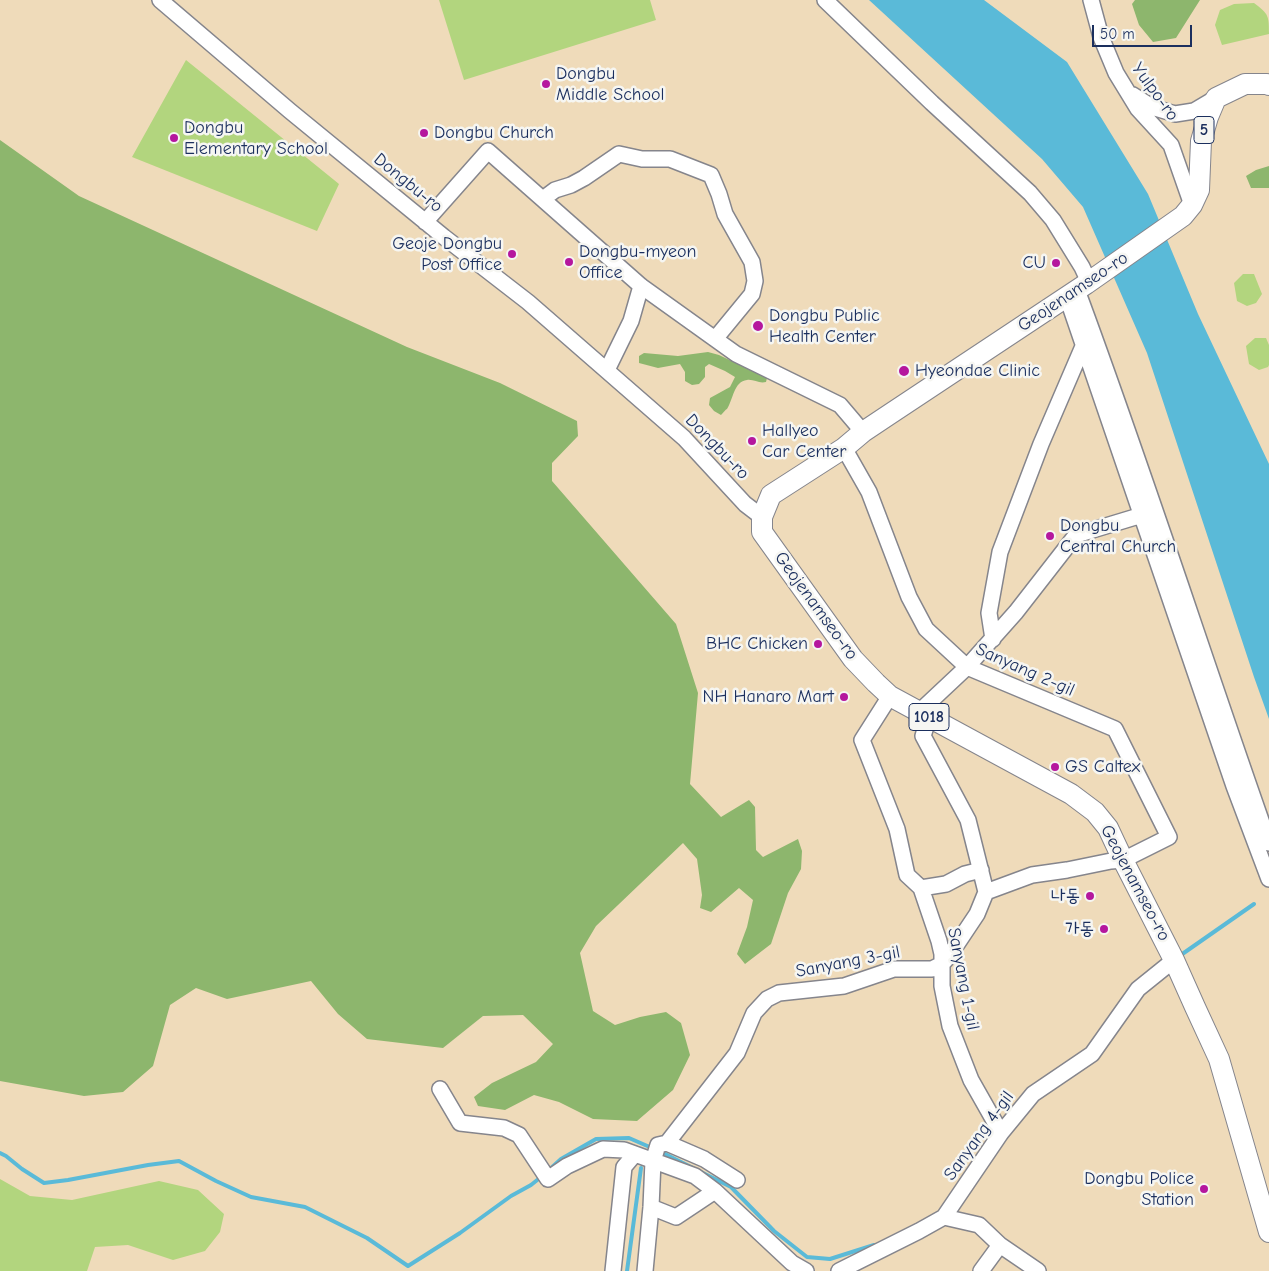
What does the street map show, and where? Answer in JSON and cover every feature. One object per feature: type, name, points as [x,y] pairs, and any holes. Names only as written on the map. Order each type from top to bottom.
[{"type":"main road","name":"5","points":[[1188,210],[1199,190],[1201,141],[1216,98],[1245,84],[1269,85]]},
{"type":"main road","name":"Geojenamseo-ro","points":[[1188,210],[1080,288],[864,432],[844,448],[771,495],[762,517],[762,532],[853,659],[890,696],[1072,794],[1096,812],[1108,828],[1174,960],[1219,1060],[1269,1232]]},
{"type":"street","name":"Dongbu-ro","points":[[160,0],[290,111],[425,222],[511,288],[607,370],[684,438],[746,504],[762,517]]},
{"type":"street","points":[[825,0],[932,103],[1030,193],[1052,220],[1082,267],[1080,288],[1084,344],[1234,786],[1269,879]]},
{"type":"street","name":"Yulpo-ro","points":[[1091,0],[1101,37],[1116,73],[1138,109],[1171,145],[1188,210]]},
{"type":"street","points":[[1128,91],[1152,107],[1175,114],[1194,111],[1216,98]]},
{"type":"street","points":[[425,222],[488,151],[641,286],[736,354],[840,405],[864,432]]},
{"type":"street","points":[[543,200],[555,190],[584,178],[619,154],[642,159],[670,159],[711,175],[725,214],[752,262],[755,281],[752,294],[716,339]]},
{"type":"street","points":[[607,370],[631,321],[641,286]]},
{"type":"street","points":[[1080,288],[1088,292],[1103,342],[1102,355],[1269,843]]},
{"type":"street","points":[[992,639],[989,613],[1000,552],[1041,444],[1084,344]]},
{"type":"street","name":"Sanyang 2-gil","points":[[844,448],[869,492],[909,597],[926,629],[967,667],[1115,729],[1169,837],[1123,860]]},
{"type":"street","points":[[942,964],[977,914],[986,892],[968,820],[923,736],[924,714],[1016,612],[1076,535],[1156,511]]},
{"type":"street","name":"Sanyang 1-gil","points":[[890,696],[862,740],[897,829],[907,875],[921,888],[939,941],[942,954],[942,986],[950,1026],[971,1080],[1001,1132]]},
{"type":"street","points":[[986,892],[1032,875],[1123,860]]},
{"type":"street","points":[[921,888],[946,884],[965,874],[981,870]]},
{"type":"street","name":"Sanyang 4-gil","points":[[839,1271],[944,1217],[1001,1132],[1033,1094],[1092,1054],[1138,988],[1174,960]]},
{"type":"street","name":"Sanyang 3-gil","points":[[645,1271],[653,1161],[662,1144],[737,1054],[754,1012],[767,999],[779,993],[844,986],[894,969],[932,970],[942,964]]},
{"type":"street","points":[[440,1089],[460,1123],[504,1128],[519,1135],[548,1179],[566,1166],[603,1148],[624,1150],[695,1176],[715,1191],[792,1264],[806,1271]]},
{"type":"street","points":[[662,1144],[704,1159],[737,1180]]},
{"type":"street","points":[[613,1271],[624,1167],[635,1154]]},
{"type":"street","points":[[651,1207],[676,1216],[715,1191]]},
{"type":"street","points":[[944,1217],[979,1225],[1000,1245],[1038,1271]]},
{"type":"street","points":[[981,1271],[1000,1245]]},
{"type":"green space","points":[[439,0],[650,0],[656,20],[464,80]]},
{"type":"green space","points":[[1135,0],[1200,0],[1176,38],[1153,42],[1139,25],[1132,4]]},
{"type":"green space","points":[[1254,3],[1267,16],[1269,34],[1222,45],[1215,25],[1220,10],[1234,4]]},
{"type":"green space","points":[[186,60],[339,184],[317,231],[132,157]]},
{"type":"green space","points":[[0,140],[79,196],[407,347],[500,383],[577,421],[578,436],[552,463],[552,481],[676,624],[698,693],[690,784],[721,817],[749,800],[755,807],[756,850],[763,857],[798,839],[802,851],[801,869],[788,893],[771,944],[745,964],[737,954],[747,927],[753,900],[739,888],[711,912],[700,908],[702,895],[697,859],[683,843],[596,926],[580,953],[593,1011],[615,1025],[640,1017],[666,1012],[681,1023],[690,1055],[673,1090],[637,1121],[593,1119],[559,1102],[534,1095],[505,1110],[478,1106],[474,1097],[492,1083],[536,1062],[553,1044],[523,1015],[483,1016],[443,1048],[367,1039],[338,1014],[311,981],[227,999],[196,988],[170,1005],[153,1066],[123,1092],[84,1096],[0,1081]]},
{"type":"green space","points":[[1269,166],[1269,188],[1251,188],[1246,176],[1256,170]]},
{"type":"green space","points":[[1243,274],[1254,274],[1262,294],[1256,303],[1247,306],[1237,301],[1234,283]]},
{"type":"green space","points":[[1255,338],[1266,338],[1269,345],[1269,365],[1259,370],[1249,364],[1246,346]]},
{"type":"green space","points":[[708,352],[719,355],[767,378],[766,382],[743,381],[737,387],[727,409],[721,415],[709,405],[710,398],[730,387],[735,377],[709,364],[705,367],[705,377],[699,384],[692,385],[685,381],[685,372],[680,364],[658,368],[639,363],[639,356],[644,353],[678,356]]},
{"type":"green space","points":[[0,1179],[30,1196],[72,1200],[159,1181],[198,1190],[224,1214],[220,1232],[205,1251],[173,1260],[128,1245],[95,1247],[87,1271],[0,1271]]},
{"type":"water","points":[[869,0],[984,0],[1067,62],[1148,194],[1198,314],[1269,464],[1269,719],[1147,353],[1083,207],[1042,159]]},
{"type":"waterway","points":[[1178,957],[1254,904]]},
{"type":"waterway","points":[[550,1169],[561,1159],[596,1139],[629,1138],[652,1148]]},
{"type":"waterway","points":[[661,1152],[731,1187],[774,1231],[807,1257],[830,1259],[874,1245]]},
{"type":"waterway","points":[[0,1153],[44,1183],[179,1161],[251,1197],[305,1207],[367,1238],[408,1266],[541,1177]]},
{"type":"waterway","points":[[627,1271],[641,1168]]},
{"type":"place","name":"Dongbu Middle School","points":[[546,84]]},
{"type":"place","name":"Dongbu Church","points":[[424,133]]},
{"type":"place","name":"Dongbu Elementary School","points":[[174,138]]},
{"type":"place","name":"Geoje Dongbu Post Office","points":[[512,254]]},
{"type":"place","name":"Dongbu-myeon Office","points":[[569,262]]},
{"type":"place","name":"CU","points":[[1056,263]]},
{"type":"place","name":"Dongbu Public Health Center","points":[[758,326]]},
{"type":"place","name":"Hyeondae Clinic","points":[[904,371]]},
{"type":"place","name":"Hallyeo Car Center","points":[[752,441]]},
{"type":"place","name":"Dongbu Central Church","points":[[1050,536]]},
{"type":"place","name":"BHC Chicken","points":[[818,644]]},
{"type":"place","name":"NH Hanaro Mart","points":[[844,697]]},
{"type":"place","name":"GS Caltex","points":[[1055,767]]},
{"type":"place","name":"나동","points":[[1090,896]]},
{"type":"place","name":"가동","points":[[1104,929]]},
{"type":"place","name":"Dongbu Police Station","points":[[1204,1189]]}]
